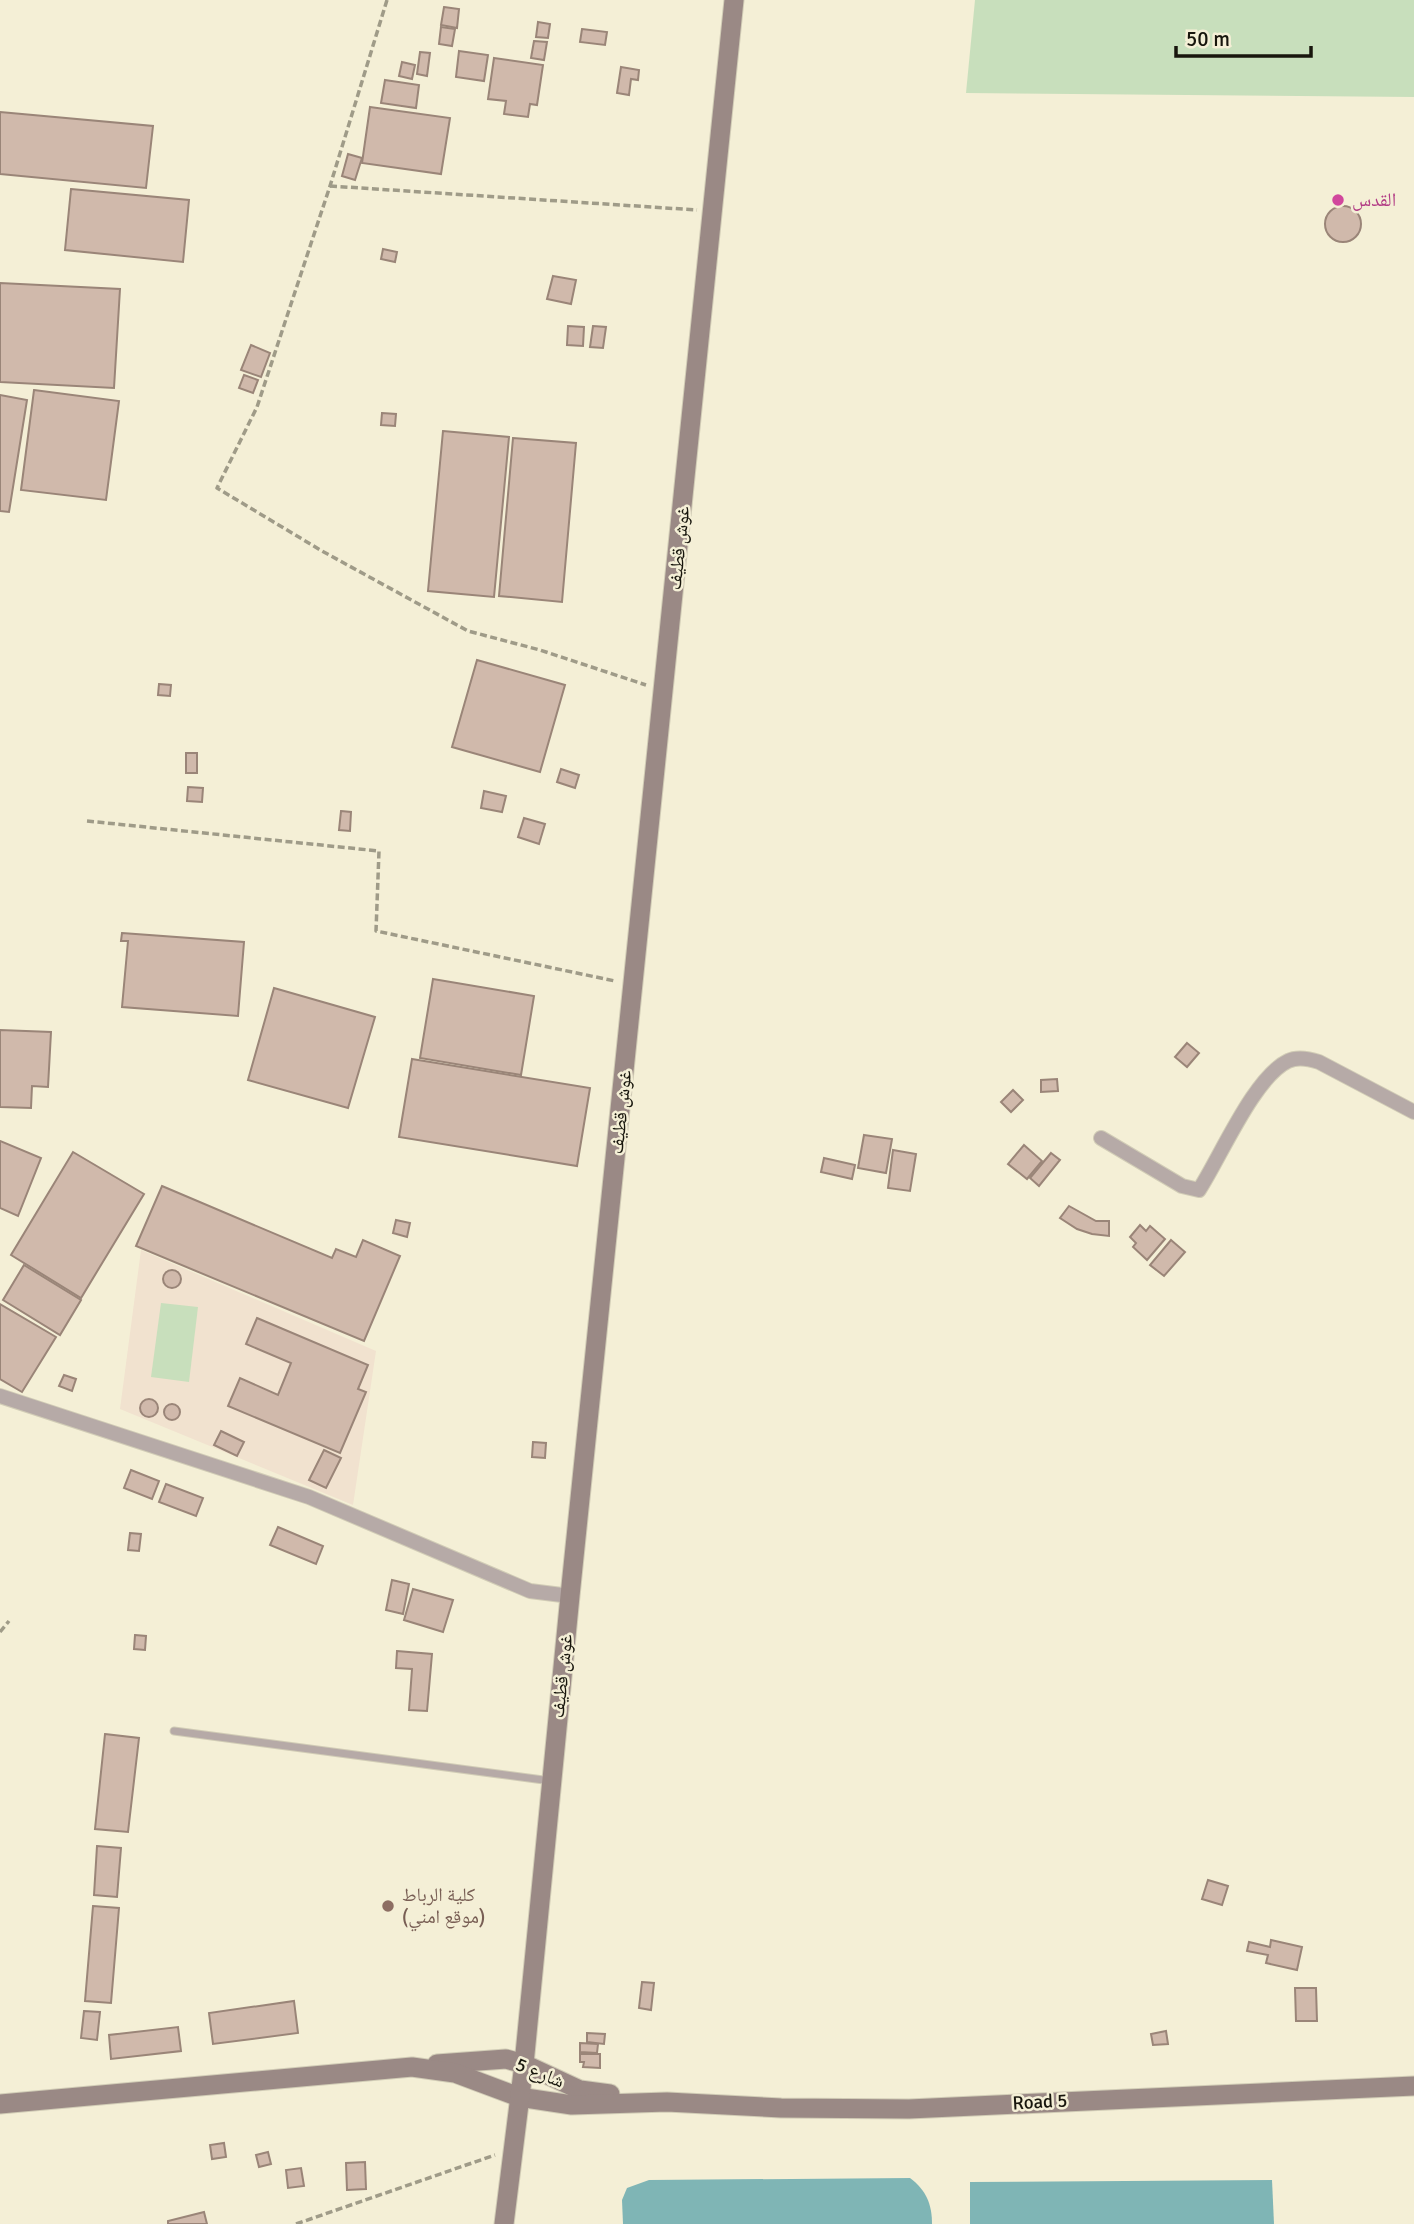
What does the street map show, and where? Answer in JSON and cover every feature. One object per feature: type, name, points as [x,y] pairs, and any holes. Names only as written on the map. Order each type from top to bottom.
[{"type":"main road","name":"غوش قطيف","points":[[504,2224],[524,2064],[734,0]]},
{"type":"main road","name":"شارع 5","points":[[412,2067],[506,2059],[524,2064],[580,2090],[667,2102]]},
{"type":"main road","points":[[0,2105],[412,2067],[455,2073],[519,2096],[572,2105],[667,2102]]},
{"type":"main road","name":"Road 5","points":[[667,2102],[781,2108],[909,2109],[1414,2086]]},
{"type":"street","points":[[1101,1138],[1182,1186],[1199,1190],[1238,1120],[1267,1078],[1288,1060],[1306,1058],[1319,1062],[1414,1112]]},
{"type":"street","points":[[0,1395],[309,1497],[530,1591],[570,1596]]},
{"type":"lane","points":[[174,1731],[552,1781]]},
{"type":"path","points":[[387,0],[330,186],[257,407],[217,488],[322,551],[468,631],[540,650],[664,691]]},
{"type":"path","points":[[330,186],[713,211]]},
{"type":"path","points":[[87,821],[379,851],[376,931],[634,985]]},
{"type":"path","points":[[0,1632],[9,1621]]},
{"type":"path","points":[[296,2224],[513,2148]]},
{"type":"shaded area","points":[[141,1250],[376,1351],[353,1505],[120,1409]]},
{"type":"green space","points":[[975,0],[1414,0],[1414,97],[966,93]]},
{"type":"green space","points":[[161,1303],[198,1307],[189,1382],[151,1377]]},
{"type":"water","points":[[910,2178],[927,2198],[932,2224],[623,2224],[622,2200],[627,2188],[649,2180]]},
{"type":"water","points":[[1272,2180],[1274,2224],[970,2224],[970,2182]]},
{"type":"building","points":[[444,7],[459,9],[457,28],[441,25]]},
{"type":"building","points":[[538,22],[550,24],[548,38],[536,37]]},
{"type":"building","points":[[441,27],[455,29],[452,46],[439,44]]},
{"type":"building","points":[[582,29],[607,32],[605,45],[580,42]]},
{"type":"building","points":[[534,41],[547,42],[544,60],[531,58]]},
{"type":"building","points":[[459,51],[488,55],[484,81],[456,77]]},
{"type":"building","points":[[420,52],[430,53],[427,76],[417,74]]},
{"type":"building","points":[[494,58],[543,65],[537,105],[530,104],[528,117],[504,114],[506,101],[488,99]]},
{"type":"building","points":[[402,62],[415,65],[412,79],[399,76]]},
{"type":"building","points":[[621,67],[639,70],[638,80],[631,79],[629,95],[617,93]]},
{"type":"building","points":[[385,80],[419,85],[416,108],[381,103]]},
{"type":"building","points":[[370,107],[450,118],[441,174],[362,163]]},
{"type":"building","points":[[0,112],[153,126],[146,188],[0,174]]},
{"type":"building","points":[[348,154],[362,158],[355,180],[342,176]]},
{"type":"building","points":[[71,189],[189,200],[183,262],[65,250]]},
{"type":"building","points":[[1343,206],[1356,211],[1361,224],[1356,237],[1343,242],[1330,237],[1325,224],[1330,211]]},
{"type":"building","points":[[383,249],[397,252],[395,262],[381,259]]},
{"type":"building","points":[[553,276],[576,280],[571,304],[547,299]]},
{"type":"building","points":[[0,283],[120,289],[114,388],[0,382]]},
{"type":"building","points":[[568,326],[584,327],[583,346],[567,345]]},
{"type":"building","points":[[593,326],[606,327],[603,348],[590,347]]},
{"type":"building","points":[[251,345],[270,353],[261,377],[241,370]]},
{"type":"building","points":[[244,375],[258,380],[253,393],[239,388]]},
{"type":"building","points":[[34,390],[119,401],[106,500],[21,490]]},
{"type":"building","points":[[0,395],[27,400],[9,512],[0,511]]},
{"type":"building","points":[[382,413],[396,414],[395,426],[381,425]]},
{"type":"building","points":[[443,431],[509,437],[494,597],[428,591]]},
{"type":"building","points":[[513,438],[576,443],[562,602],[499,596]]},
{"type":"building","points":[[477,660],[565,685],[540,772],[452,747]]},
{"type":"building","points":[[159,684],[171,685],[170,696],[158,695]]},
{"type":"building","points":[[186,753],[197,753],[197,773],[186,773]]},
{"type":"building","points":[[561,769],[579,775],[575,788],[557,782]]},
{"type":"building","points":[[188,787],[203,788],[202,802],[187,801]]},
{"type":"building","points":[[484,791],[506,796],[502,812],[481,808]]},
{"type":"building","points":[[341,811],[351,812],[350,831],[339,830]]},
{"type":"building","points":[[524,818],[545,824],[539,844],[518,837]]},
{"type":"building","points":[[122,933],[244,942],[238,1016],[122,1007],[128,941],[121,941]]},
{"type":"building","points":[[433,979],[534,996],[521,1075],[420,1058]]},
{"type":"building","points":[[274,988],[375,1017],[348,1108],[248,1080]]},
{"type":"building","points":[[0,1030],[51,1032],[48,1087],[32,1086],[31,1108],[0,1107]]},
{"type":"building","points":[[1187,1043],[1199,1053],[1187,1067],[1175,1057]]},
{"type":"building","points":[[412,1059],[590,1088],[577,1166],[399,1137]]},
{"type":"building","points":[[1057,1079],[1058,1091],[1041,1092],[1041,1080]]},
{"type":"building","points":[[1013,1090],[1023,1100],[1011,1112],[1001,1102]]},
{"type":"building","points":[[864,1135],[892,1139],[886,1173],[858,1168]]},
{"type":"building","points":[[0,1141],[41,1158],[18,1216],[0,1208]]},
{"type":"building","points":[[1024,1145],[1042,1161],[1027,1179],[1008,1164]]},
{"type":"building","points":[[893,1150],[916,1154],[910,1191],[888,1188]]},
{"type":"building","points":[[73,1152],[144,1194],[81,1298],[11,1255]]},
{"type":"building","points":[[1051,1153],[1060,1160],[1039,1186],[1030,1178]]},
{"type":"building","points":[[824,1158],[855,1165],[852,1179],[821,1172]]},
{"type":"building","points":[[162,1186],[332,1258],[336,1249],[356,1257],[363,1240],[400,1256],[364,1341],[136,1246]]},
{"type":"building","points":[[1069,1206],[1096,1221],[1109,1221],[1109,1236],[1077,1229],[1060,1218]]},
{"type":"building","points":[[396,1220],[410,1223],[407,1237],[393,1233]]},
{"type":"building","points":[[1140,1225],[1146,1231],[1150,1226],[1165,1239],[1147,1260],[1133,1247],[1136,1243],[1130,1237]]},
{"type":"building","points":[[1171,1240],[1185,1252],[1164,1276],[1150,1265]]},
{"type":"building","points":[[24,1265],[81,1300],[60,1335],[3,1300]]},
{"type":"building","points":[[172,1270],[178,1273],[181,1279],[178,1285],[172,1288],[166,1285],[163,1279],[166,1273]]},
{"type":"building","points":[[0,1304],[56,1337],[22,1392],[0,1379]]},
{"type":"building","points":[[257,1318],[368,1365],[358,1389],[366,1392],[340,1453],[228,1406],[240,1378],[278,1395],[291,1363],[246,1344]]},
{"type":"building","points":[[64,1375],[76,1379],[72,1391],[59,1386]]},
{"type":"building","points":[[149,1399],[155,1402],[158,1408],[155,1414],[149,1417],[143,1414],[140,1408],[143,1402]]},
{"type":"building","points":[[169,1404],[175,1404],[180,1412],[178,1418],[169,1420],[164,1415],[164,1409]]},
{"type":"building","points":[[221,1431],[244,1442],[237,1456],[214,1445]]},
{"type":"building","points":[[533,1442],[546,1443],[545,1458],[532,1457]]},
{"type":"building","points":[[324,1450],[341,1458],[326,1488],[309,1480]]},
{"type":"building","points":[[131,1470],[159,1481],[152,1499],[124,1488]]},
{"type":"building","points":[[166,1484],[203,1498],[196,1516],[159,1502]]},
{"type":"building","points":[[278,1527],[323,1546],[316,1564],[270,1545]]},
{"type":"building","points":[[130,1533],[141,1534],[139,1551],[128,1550]]},
{"type":"building","points":[[392,1580],[409,1584],[403,1614],[386,1610]]},
{"type":"building","points":[[413,1589],[453,1600],[443,1632],[404,1620]]},
{"type":"building","points":[[135,1635],[146,1636],[145,1650],[134,1649]]},
{"type":"building","points":[[397,1651],[432,1654],[427,1711],[409,1710],[412,1669],[396,1668]]},
{"type":"building","points":[[105,1734],[139,1738],[128,1832],[95,1829]]},
{"type":"building","points":[[97,1846],[121,1848],[117,1897],[94,1895]]},
{"type":"building","points":[[1208,1880],[1228,1886],[1222,1905],[1202,1899]]},
{"type":"building","points":[[93,1906],[119,1908],[111,2003],[85,2001]]},
{"type":"building","points":[[1271,1940],[1302,1947],[1297,1970],[1266,1963],[1268,1955],[1247,1951],[1249,1942],[1270,1947]]},
{"type":"building","points":[[642,1982],[654,1983],[651,2010],[639,2008]]},
{"type":"building","points":[[1295,1988],[1316,1988],[1317,2021],[1296,2021]]},
{"type":"building","points":[[294,2001],[298,2033],[213,2044],[209,2013]]},
{"type":"building","points":[[84,2011],[100,2012],[97,2040],[81,2038]]},
{"type":"building","points":[[178,2027],[181,2051],[111,2059],[109,2035]]},
{"type":"building","points":[[1166,2031],[1168,2044],[1153,2045],[1151,2034]]},
{"type":"building","points":[[587,2033],[605,2034],[604,2044],[587,2042]]},
{"type":"building","points":[[580,2043],[598,2044],[597,2053],[580,2052]]},
{"type":"building","points":[[580,2054],[600,2054],[600,2068],[583,2067]]},
{"type":"building","points":[[224,2143],[226,2157],[212,2159],[210,2145]]},
{"type":"building","points":[[268,2152],[271,2164],[259,2167],[256,2155]]},
{"type":"building","points":[[365,2162],[366,2189],[347,2190],[346,2163]]},
{"type":"building","points":[[301,2168],[304,2186],[288,2188],[286,2170]]},
{"type":"building","points":[[204,2212],[207,2224],[168,2224],[168,2221]]},
{"type":"place","name":"القدس","points":[[1338,200]]},
{"type":"place","name":"كلية الرباط (موقع امني)","points":[[388,1906]]}]
